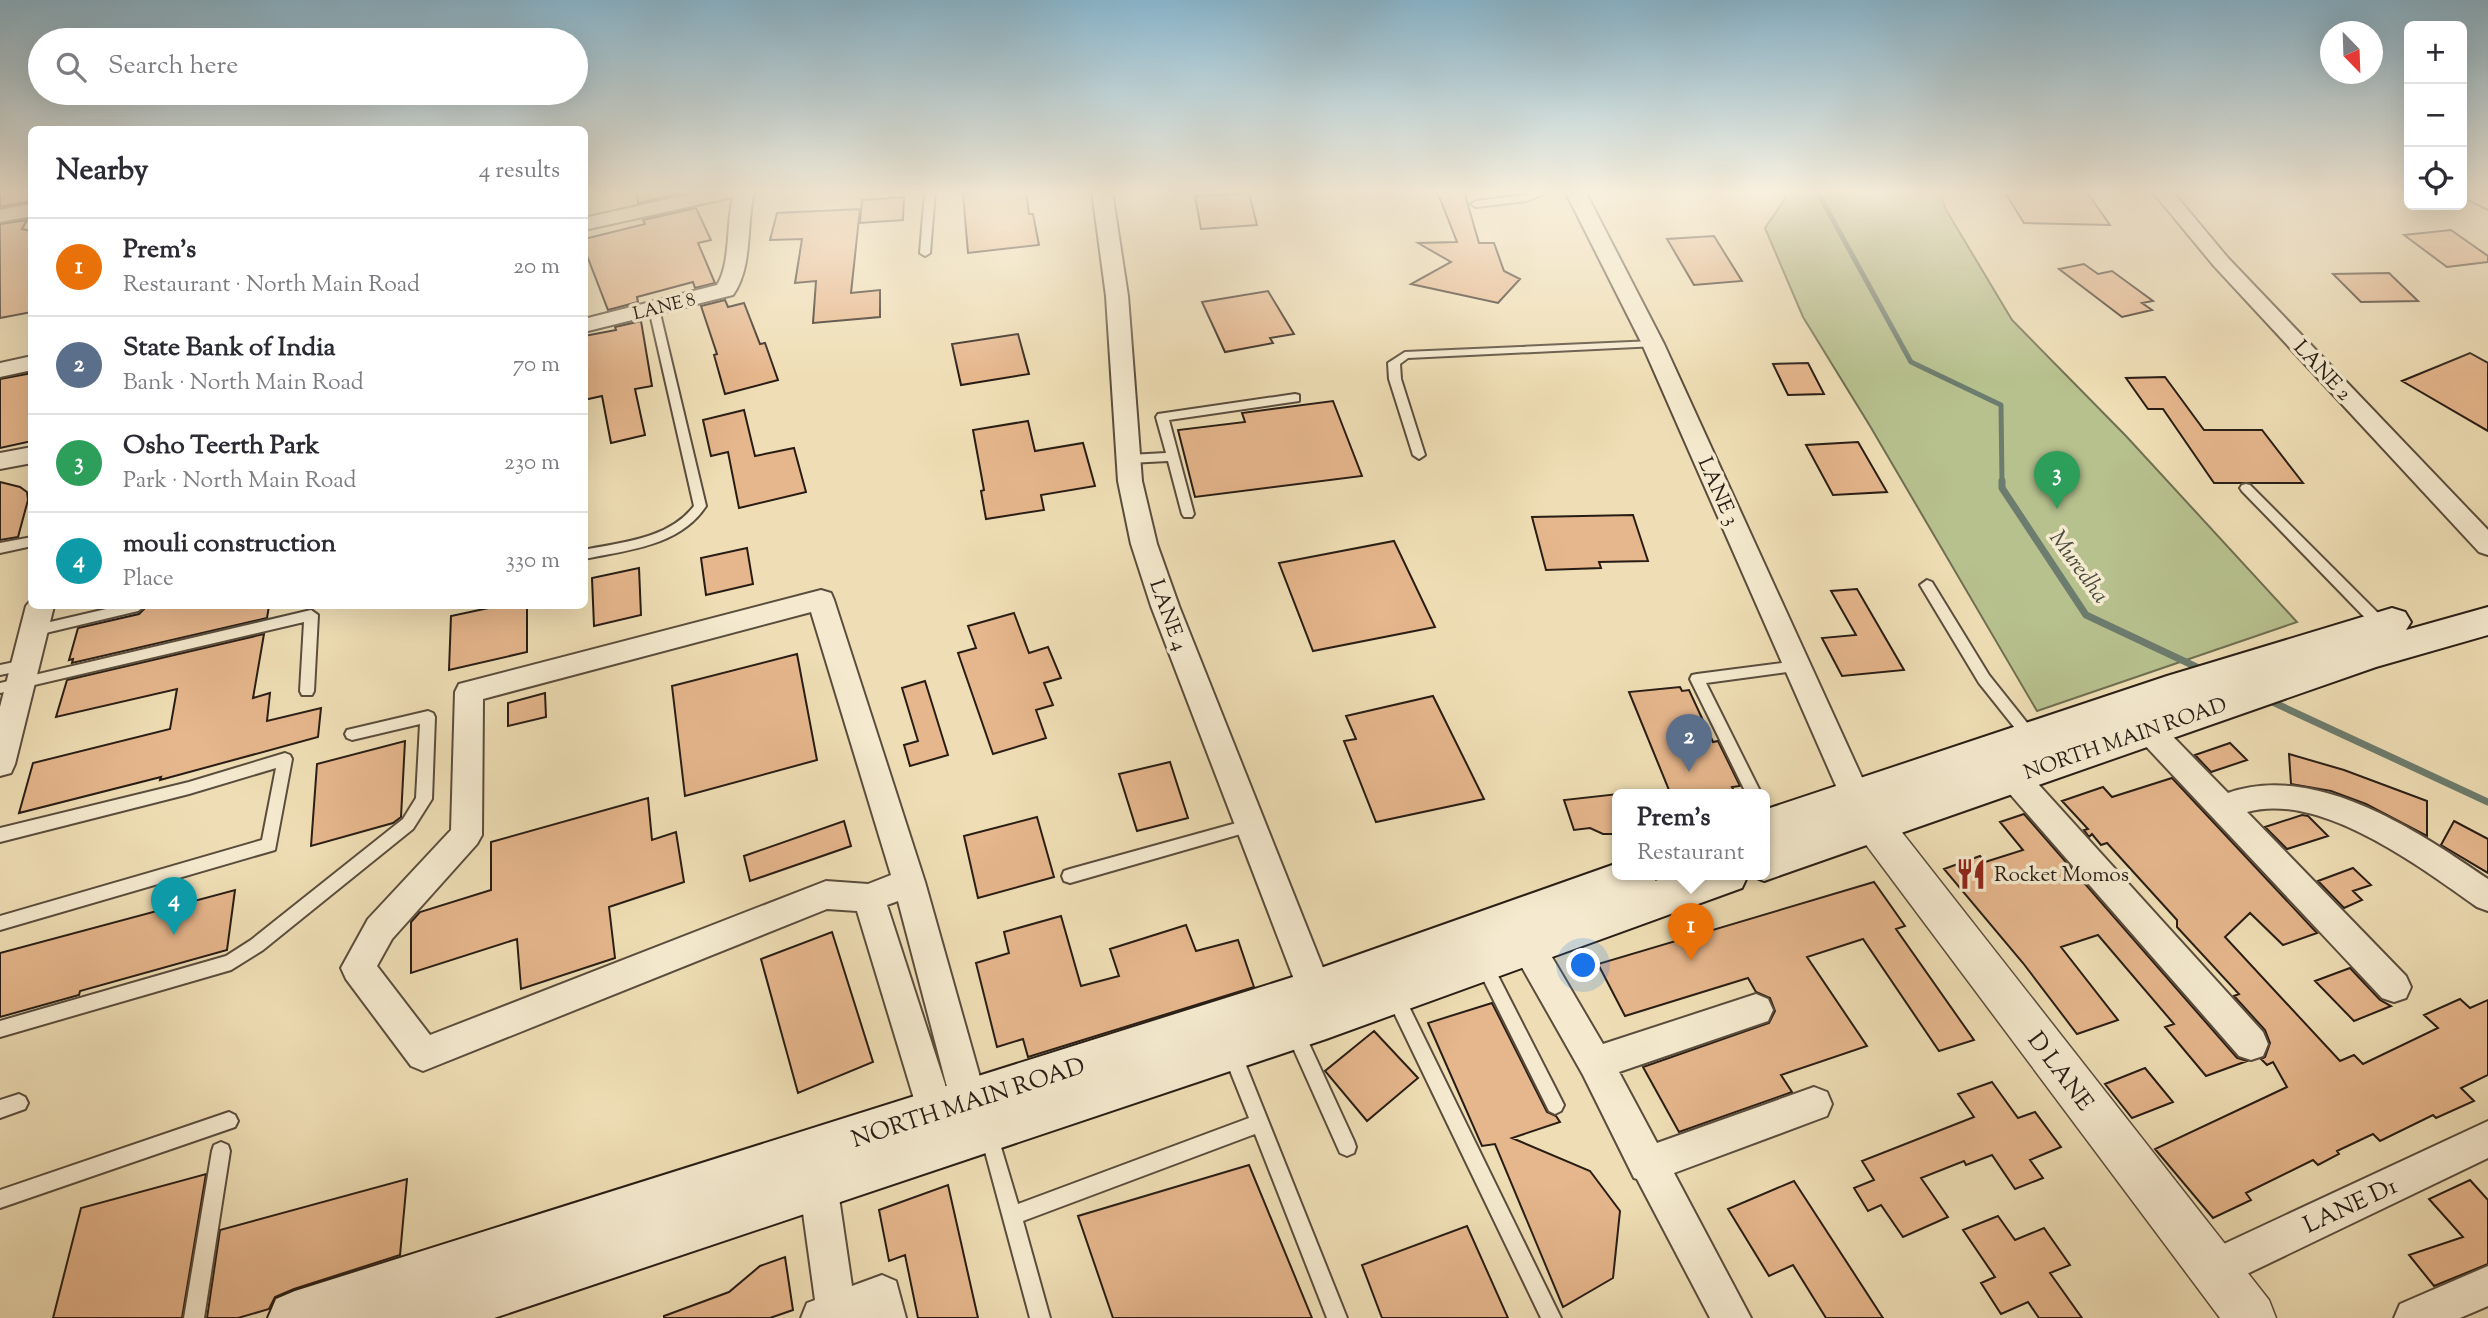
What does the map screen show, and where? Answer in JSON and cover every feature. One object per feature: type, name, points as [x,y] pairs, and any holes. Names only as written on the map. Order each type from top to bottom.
[{"type":"main road","name":"NORTH MAIN ROAD","points":[[1770,824],[1864,809],[2194,699],[2488,595]]},
{"type":"main road","name":"NORTH MAIN ROAD","points":[[2365,638],[2488,621]]},
{"type":"main road","name":"NORTH MAIN ROAD","points":[[2002,764],[2031,738],[2137,718]]},
{"type":"main road","name":"NORTH MAIN ROAD","points":[[412,1318],[818,1184],[964,1114],[1231,1048],[1624,880]]},
{"type":"main road","name":"NORTH MAIN ROAD","points":[[295,1318],[964,1114],[1311,1012],[1393,993],[1712,880]]},
{"type":"street","name":"LANE 8","points":[[588,325],[725,290],[731,284],[734,253]]},
{"type":"street","name":"LANE 4","points":[[1111,253],[1117,296],[1130,481],[1144,544],[1165,606],[1251,825],[1311,1012]]},
{"type":"street","name":"LANE 3","points":[[1607,253],[1654,344],[1797,666],[1864,809]]},
{"type":"street","name":"LANE 2","points":[[2213,253],[2488,545]]},
{"type":"street","points":[[0,370],[28,364]]},
{"type":"street","points":[[0,461],[28,456]]},
{"type":"street","points":[[909,883],[869,898],[826,895],[423,1054],[358,968],[380,929],[466,835],[470,692],[821,600],[909,883],[964,1114]]},
{"type":"street","points":[[0,764],[11,677],[36,618]]},
{"type":"street","points":[[2137,718],[2394,987]]},
{"type":"street","points":[[2002,764],[2251,1044]]},
{"type":"street","points":[[2223,809],[2253,798],[2277,797],[2317,803],[2383,830],[2436,859],[2488,897]]},
{"type":"street","name":"D LANE","points":[[1864,809],[2251,1318]]},
{"type":"street","points":[[869,898],[964,1114]]},
{"type":"street","points":[[1527,946],[1592,1058],[1647,1166],[1731,1318]]},
{"type":"street","points":[[1592,1058],[1752,1004]]},
{"type":"street","points":[[1647,1166],[1814,1104]]},
{"type":"street","name":"LANE D1","points":[[2212,1270],[2488,1139]]},
{"type":"street","points":[[818,1184],[827,1314],[882,1295],[886,1318]]},
{"type":"street","points":[[2413,1318],[2488,1286]]},
{"type":"lane","points":[[588,554],[671,533],[694,518],[700,506],[654,309]]},
{"type":"lane","points":[[1419,455],[1395,379],[1394,363],[1405,355],[1654,344]]},
{"type":"lane","points":[[1188,514],[1162,417],[1296,398]]},
{"type":"lane","points":[[1129,459],[1173,457]]},
{"type":"lane","points":[[2246,488],[2365,638]]},
{"type":"lane","points":[[0,548],[28,542]]},
{"type":"lane","points":[[1927,585],[1984,679],[2031,738]]},
{"type":"lane","points":[[36,618],[112,609]]},
{"type":"lane","points":[[11,677],[311,615],[307,691]]},
{"type":"lane","points":[[1747,789],[1697,679],[1797,666]]},
{"type":"lane","points":[[0,1029],[231,962],[301,911],[408,824],[424,799],[428,717],[352,734]]},
{"type":"lane","points":[[0,835],[189,788],[285,759],[269,845],[0,923]]},
{"type":"lane","points":[[1070,876],[1251,825]]},
{"type":"lane","points":[[1483,961],[1555,1105]]},
{"type":"lane","points":[[1393,993],[1551,1318]]},
{"type":"lane","points":[[1311,1012],[1347,1147]]},
{"type":"lane","points":[[1231,1048],[1337,1318]]},
{"type":"lane","points":[[0,1109],[19,1103]]},
{"type":"lane","points":[[964,1114],[1011,1216],[1040,1318]]},
{"type":"lane","points":[[0,1199],[229,1121]]},
{"type":"lane","points":[[1011,1216],[1260,1123]]},
{"type":"lane","points":[[194,1318],[221,1151]]},
{"type":"green space","points":[[1775,253],[1972,253],[2012,320],[2126,436],[2297,622],[2037,711],[1803,317]]},
{"type":"building","points":[[0,253],[28,253],[28,313],[0,318]]},
{"type":"building","points":[[588,253],[702,253],[715,283],[695,288],[693,282],[637,297],[638,302],[608,310]]},
{"type":"building","points":[[800,253],[855,253],[851,293],[880,290],[880,317],[813,323],[816,281],[795,283]]},
{"type":"building","points":[[1435,253],[1497,253],[1504,271],[1520,279],[1498,303],[1411,284],[1451,262]]},
{"type":"building","points":[[1675,253],[1724,253],[1742,281],[1694,285]]},
{"type":"building","points":[[2428,253],[2483,253],[2488,256],[2488,262],[2447,267]]},
{"type":"building","points":[[2084,264],[2098,274],[2112,271],[2153,301],[2142,303],[2152,310],[2122,317],[2059,269]]},
{"type":"building","points":[[2389,273],[2418,301],[2361,302],[2333,274]]},
{"type":"building","points":[[1268,291],[1294,334],[1270,338],[1273,343],[1225,352],[1202,302]]},
{"type":"building","points":[[725,300],[728,307],[744,303],[760,344],[765,343],[778,380],[725,394],[714,355],[717,354],[701,306]]},
{"type":"building","points":[[641,321],[652,386],[635,389],[645,435],[611,443],[602,396],[588,399],[588,335],[616,330],[615,327]]},
{"type":"building","points":[[1018,334],[1029,374],[961,385],[952,344]]},
{"type":"building","points":[[2470,353],[2488,363],[2488,431],[2402,381]]},
{"type":"building","points":[[1808,363],[1824,394],[1788,395],[1773,364]]},
{"type":"building","points":[[28,374],[28,442],[0,448],[0,379]]},
{"type":"building","points":[[2165,377],[2204,430],[2262,430],[2303,483],[2214,483],[2163,409],[2148,409],[2126,378]]},
{"type":"building","points":[[1333,401],[1362,476],[1195,497],[1178,430],[1245,422],[1242,413]]},
{"type":"building","points":[[744,410],[755,456],[794,448],[806,492],[739,508],[728,452],[711,456],[703,420]]},
{"type":"building","points":[[1028,421],[1035,451],[1083,443],[1095,486],[1041,495],[1044,510],[986,519],[981,491],[984,490],[973,430]]},
{"type":"building","points":[[1858,442],[1887,492],[1833,495],[1806,445]]},
{"type":"building","points":[[0,482],[20,487],[27,492],[28,500],[18,537],[0,540]]},
{"type":"building","points":[[1633,515],[1648,561],[1599,562],[1601,568],[1546,570],[1532,517]]},
{"type":"building","points":[[1394,541],[1435,627],[1313,651],[1279,563]]},
{"type":"building","points":[[747,548],[753,584],[706,595],[701,558]]},
{"type":"building","points":[[639,568],[641,615],[594,626],[592,578]]},
{"type":"building","points":[[1857,589],[1904,670],[1842,676],[1822,638],[1856,635],[1831,591]]},
{"type":"building","points":[[144,609],[268,609],[267,618],[72,663],[73,659],[69,660],[78,628],[139,614]]},
{"type":"building","points":[[484,609],[527,609],[527,652],[449,670],[451,616]]},
{"type":"building","points":[[1014,613],[1029,653],[1048,647],[1061,678],[1044,683],[1053,705],[1036,710],[1046,738],[993,754],[958,653],[976,648],[968,626]]},
{"type":"building","points":[[264,634],[253,698],[270,693],[267,721],[321,708],[318,737],[160,780],[161,777],[19,813],[33,763],[170,729],[177,689],[56,717],[67,680]]},
{"type":"building","points":[[797,654],[817,760],[685,796],[672,686]]},
{"type":"building","points":[[925,681],[948,755],[910,766],[904,745],[918,741],[902,688]]},
{"type":"building","points":[[1680,687],[1682,691],[1689,690],[1713,742],[1718,741],[1740,786],[1732,787],[1733,789],[1669,789],[1629,692]]},
{"type":"building","points":[[545,693],[546,717],[508,726],[508,703]]},
{"type":"building","points":[[1433,696],[1484,799],[1376,822],[1344,741],[1356,739],[1346,716]]},
{"type":"building","points":[[405,741],[401,817],[393,823],[311,846],[317,764]]},
{"type":"building","points":[[2230,743],[2247,760],[2211,772],[2195,755]]},
{"type":"building","points":[[2289,754],[2344,770],[2427,801],[2427,836],[2366,804],[2331,791],[2291,784]]},
{"type":"building","points":[[1170,762],[1188,818],[1137,831],[1119,774]]},
{"type":"building","points":[[2172,778],[2317,933],[2283,945],[2250,913],[2225,937],[2340,1061],[2354,1055],[2363,1064],[2438,1028],[2424,1015],[2460,999],[2470,1008],[2488,1000],[2488,1075],[2461,1088],[2474,1101],[2436,1118],[2433,1115],[2380,1141],[2373,1134],[2337,1151],[2339,1154],[2318,1165],[2313,1160],[2246,1193],[2251,1200],[2213,1218],[2155,1149],[2287,1087],[2273,1062],[2267,1065],[2261,1059],[2265,1057],[2270,1043],[2265,1030],[2234,996],[2239,994],[2177,927],[2177,920],[2107,843],[2101,845],[2092,834],[2089,837],[2084,830],[2088,829],[2062,801],[2103,787],[2112,797]]},
{"type":"building","points":[[1612,795],[1612,834],[1603,834],[1590,828],[1574,830],[1564,800]]},
{"type":"building","points":[[648,798],[652,840],[676,832],[684,882],[609,907],[615,958],[521,989],[517,939],[411,973],[411,922],[420,912],[491,890],[491,842]]},
{"type":"building","points":[[2024,814],[2237,1058],[2247,1061],[2206,1076],[2165,1027],[2174,1024],[2098,935],[2061,947],[2118,1020],[2077,1034],[2023,963],[1944,869],[1980,856],[1985,862],[2023,850],[2000,822]]},
{"type":"building","points":[[2302,815],[2308,816],[2328,836],[2287,849],[2265,827]]},
{"type":"building","points":[[1037,817],[1054,877],[978,898],[964,836]]},
{"type":"building","points":[[844,821],[851,846],[750,881],[744,856]]},
{"type":"building","points":[[2454,821],[2488,839],[2488,873],[2441,845]]},
{"type":"building","points":[[2353,868],[2371,885],[2353,891],[2362,900],[2344,908],[2318,881]]},
{"type":"building","points":[[1874,882],[1905,926],[1896,929],[1974,1040],[1939,1051],[1863,939],[1807,957],[1867,1046],[1781,1075],[1792,1092],[1679,1132],[1643,1067],[1769,1023],[1775,1011],[1770,998],[1756,992],[1748,978],[1625,1016],[1598,964]]},
{"type":"building","points":[[235,890],[227,950],[80,991],[79,995],[0,1017],[0,953]]},
{"type":"building","points":[[1061,916],[1081,986],[1119,976],[1110,949],[1186,925],[1196,951],[1238,940],[1254,987],[1028,1057],[1023,1039],[997,1047],[976,963],[1009,953],[1004,932]]},
{"type":"building","points":[[832,932],[873,1062],[798,1093],[761,959]]},
{"type":"building","points":[[2350,968],[2380,1000],[2391,1006],[2354,1021],[2315,981]]},
{"type":"building","points":[[1492,1003],[1547,1112],[1556,1116],[1560,1122],[1512,1138],[1590,1171],[1620,1211],[1613,1278],[1563,1307],[1495,1144],[1482,1146],[1428,1023]]},
{"type":"building","points":[[1374,1031],[1418,1078],[1367,1121],[1325,1071]]},
{"type":"building","points":[[2145,1068],[2173,1102],[2132,1118],[2105,1084]]},
{"type":"building","points":[[1992,1082],[2018,1118],[2035,1112],[2061,1147],[2030,1160],[2043,1178],[2015,1189],[1992,1155],[1966,1165],[1964,1161],[1921,1178],[1948,1217],[1903,1237],[1881,1205],[1868,1211],[1854,1188],[1874,1180],[1862,1161],[1974,1117],[1958,1094]]},
{"type":"building","points":[[1249,1165],[1312,1318],[1113,1318],[1078,1216]]},
{"type":"building","points":[[206,1174],[182,1318],[53,1318],[81,1208]]},
{"type":"building","points":[[407,1179],[400,1255],[294,1289],[275,1297],[269,1309],[238,1318],[207,1318],[220,1230]]},
{"type":"building","points":[[2470,1180],[2488,1200],[2488,1264],[2434,1286],[2409,1255],[2463,1237],[2429,1199]]},
{"type":"building","points":[[1794,1181],[1883,1318],[1826,1318],[1793,1265],[1769,1276],[1728,1209]]},
{"type":"building","points":[[948,1185],[978,1318],[918,1318],[905,1255],[889,1261],[879,1210]]},
{"type":"building","points":[[1998,1216],[2015,1240],[2044,1228],[2070,1265],[2050,1273],[2082,1318],[2039,1318],[2028,1302],[2001,1314],[1981,1283],[1995,1277],[1963,1230]]},
{"type":"building","points":[[1467,1226],[1508,1318],[1382,1318],[1362,1265]]},
{"type":"building","points":[[785,1257],[793,1310],[770,1318],[664,1318],[729,1292],[760,1266]]},
{"type":"waterway","name":"Muredha","points":[[1851,253],[1911,362],[2001,405],[2002,483]]},
{"type":"waterway","name":"Muredha","points":[[2002,483],[2002,488],[2086,615],[2205,671]]},
{"type":"waterway","name":"Muredha","points":[[2266,699],[2488,802]]},
{"type":"place","name":"Osho Teerth Park","points":[[2057,509]]},
{"type":"place","name":"State Bank of India","points":[[1689,772]]},
{"type":"place","name":"Rocket Momos","points":[[1971,874]]},
{"type":"place","name":"mouli construction","points":[[174,935]]},
{"type":"place","name":"Prem's","points":[[1691,961]]}]
